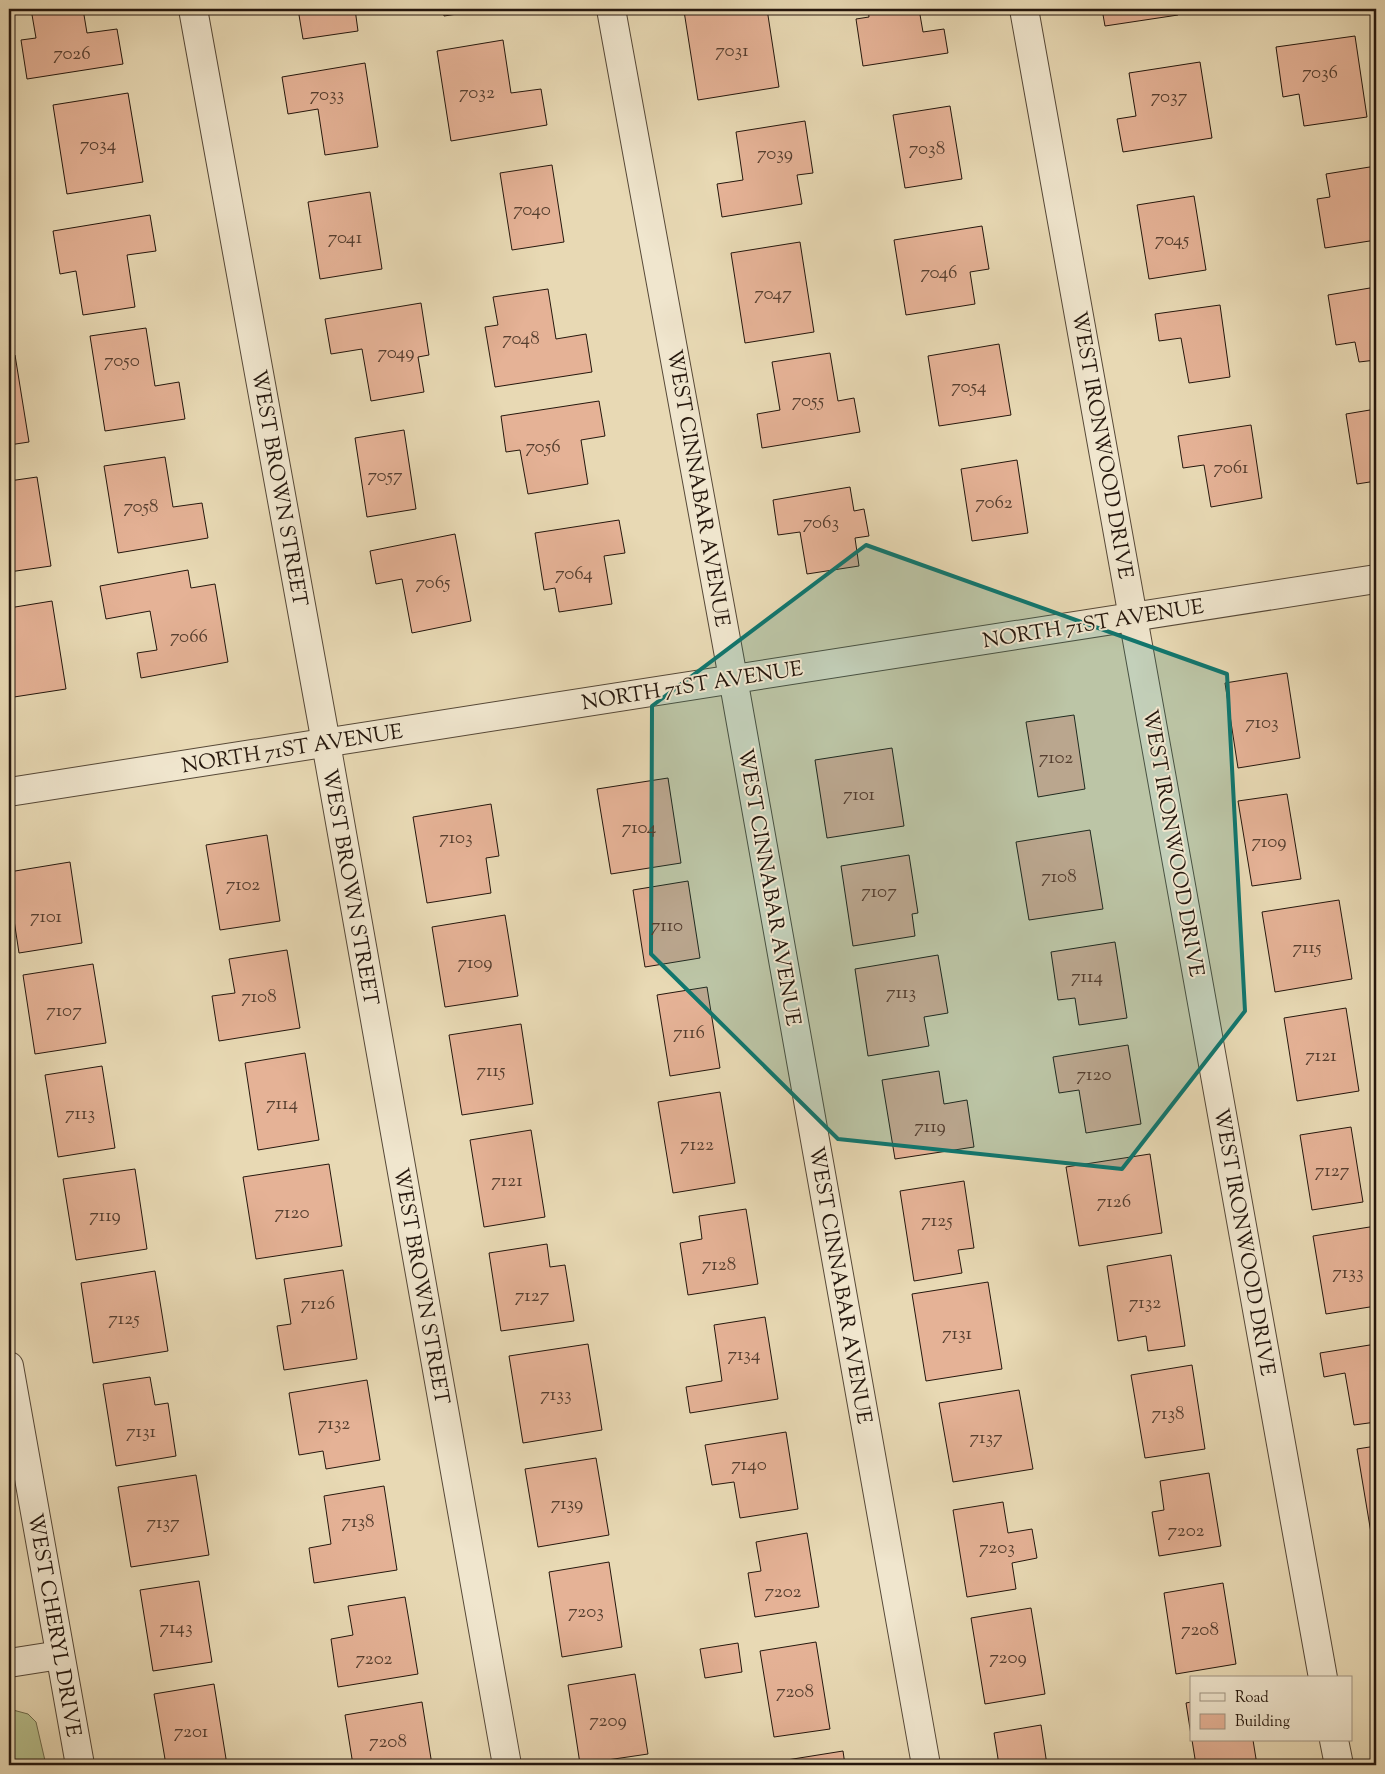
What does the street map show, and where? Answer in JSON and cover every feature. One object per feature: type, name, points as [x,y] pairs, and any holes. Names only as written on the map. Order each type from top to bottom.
[{"type":"street","name":"WEST BROWN STREET","points":[[193,9],[326,743],[506,1765]]},
{"type":"street","name":"WEST CINNABAR AVENUE","points":[[611,9],[734,678],[926,1765]]},
{"type":"street","name":"WEST IRONWOOD DRIVE","points":[[1024,9],[1323,1676]]},
{"type":"street","name":"NORTH 71ST AVENUE","points":[[9,792],[1376,579]]},
{"type":"street","name":"WEST CHERYL DRIVE","points":[[9,1366],[80,1765]]},
{"type":"street","points":[[9,1663],[60,1655]]},
{"type":"street","points":[[1334,1742],[1339,1765]]},
{"type":"highlighted area","points":[[866,545],[1227,674],[1245,1011],[1122,1169],[838,1139],[651,954],[652,706]]},
{"type":"green space","points":[[13,1710],[28,1714],[36,1722],[46,1765],[9,1765],[9,1711]]},
{"type":"building","points":[[31,9],[83,9],[87,33],[117,29],[123,64],[27,79],[21,40],[36,38]]},
{"type":"building","points":[[298,9],[355,9],[358,31],[303,39]]},
{"type":"building","points":[[443,9],[490,9],[444,16]]},
{"type":"building","points":[[700,9],[767,9],[779,87],[698,100],[684,11]]},
{"type":"building","points":[[868,9],[919,9],[923,32],[944,29],[948,53],[863,66],[856,19],[869,17]]},
{"type":"building","points":[[1102,9],[1177,9],[1178,15],[1105,26]]},
{"type":"building","points":[[1355,36],[1367,117],[1304,126],[1299,94],[1283,97],[1276,47]]},
{"type":"building","points":[[503,40],[511,93],[541,89],[547,125],[451,141],[437,51]]},
{"type":"building","points":[[1200,62],[1212,138],[1123,152],[1117,119],[1136,116],[1129,73]]},
{"type":"building","points":[[365,63],[378,147],[325,155],[318,109],[288,114],[282,77]]},
{"type":"building","points":[[128,93],[143,182],[67,194],[53,105]]},
{"type":"building","points":[[950,106],[962,179],[905,188],[893,115]]},
{"type":"building","points":[[805,121],[813,173],[797,175],[802,204],[722,217],[717,184],[743,180],[736,132]]},
{"type":"building","points":[[552,165],[564,242],[512,250],[500,173]]},
{"type":"building","points":[[1376,166],[1376,240],[1325,248],[1317,199],[1330,197],[1326,174]]},
{"type":"building","points":[[370,192],[382,269],[320,279],[308,202]]},
{"type":"building","points":[[1194,196],[1206,270],[1149,279],[1137,205]]},
{"type":"building","points":[[150,215],[156,251],[127,255],[135,307],[83,315],[76,271],[60,274],[53,231]]},
{"type":"building","points":[[982,226],[989,269],[970,272],[975,304],[906,315],[894,240]]},
{"type":"building","points":[[800,242],[814,332],[745,343],[731,253]]},
{"type":"building","points":[[1376,287],[1376,360],[1359,362],[1355,342],[1336,345],[1328,295]]},
{"type":"building","points":[[548,289],[556,339],[586,334],[592,372],[495,387],[485,327],[498,325],[493,297]]},
{"type":"building","points":[[421,303],[429,355],[418,357],[424,392],[371,401],[362,349],[331,354],[325,319]]},
{"type":"building","points":[[1220,305],[1230,377],[1189,383],[1181,338],[1159,341],[1155,314]]},
{"type":"building","points":[[146,328],[155,386],[179,382],[185,419],[105,431],[90,336]]},
{"type":"building","points":[[999,344],[1011,415],[939,426],[928,356]]},
{"type":"building","points":[[830,353],[838,401],[854,398],[860,432],[762,448],[757,414],[780,410],[772,362]]},
{"type":"building","points":[[15,355],[29,442],[9,445],[9,356]]},
{"type":"building","points":[[599,401],[605,436],[581,440],[588,484],[528,494],[520,450],[506,452],[501,416]]},
{"type":"building","points":[[1376,409],[1376,481],[1357,484],[1346,414]]},
{"type":"building","points":[[1251,425],[1262,498],[1211,507],[1204,465],[1183,468],[1178,436]]},
{"type":"building","points":[[404,430],[416,509],[367,517],[355,438]]},
{"type":"building","points":[[165,457],[173,507],[202,503],[208,538],[118,553],[104,466]]},
{"type":"building","points":[[1017,460],[1028,533],[972,541],[961,469]]},
{"type":"building","points":[[37,477],[51,566],[9,572],[9,481]]},
{"type":"building","points":[[850,487],[854,511],[864,509],[869,536],[855,538],[859,566],[807,574],[800,532],[778,535],[773,500]]},
{"type":"building","points":[[619,520],[625,553],[604,556],[612,604],[559,612],[555,588],[544,590],[535,533]]},
{"type":"building","points":[[455,534],[471,621],[412,633],[402,579],[376,584],[370,551]]},
{"type":"building","points":[[188,570],[191,588],[215,584],[228,662],[141,678],[137,653],[157,650],[150,611],[106,619],[100,586]]},
{"type":"building","points":[[52,601],[66,689],[14,697],[9,664],[9,608]]},
{"type":"building","points":[[1287,673],[1300,758],[1238,768],[1225,683]]},
{"type":"building","points":[[1074,715],[1085,789],[1038,797],[1026,722]]},
{"type":"building","points":[[892,748],[904,826],[827,838],[815,760]]},
{"type":"building","points":[[668,778],[681,863],[611,874],[597,789]]},
{"type":"building","points":[[1287,794],[1301,879],[1252,886],[1238,801]]},
{"type":"building","points":[[491,804],[499,856],[486,858],[491,893],[427,903],[413,817]]},
{"type":"building","points":[[1090,830],[1103,909],[1029,920],[1016,842]]},
{"type":"building","points":[[267,835],[280,921],[220,930],[206,845]]},
{"type":"building","points":[[909,855],[918,913],[912,914],[915,936],[853,946],[841,866]]},
{"type":"building","points":[[70,862],[82,943],[19,953],[9,887],[9,872]]},
{"type":"building","points":[[688,881],[700,958],[645,967],[633,890]]},
{"type":"building","points":[[1339,900],[1352,979],[1275,992],[1262,912]]},
{"type":"building","points":[[505,915],[518,996],[445,1007],[432,927]]},
{"type":"building","points":[[1115,942],[1127,1018],[1079,1025],[1075,998],[1058,1000],[1051,952]]},
{"type":"building","points":[[287,950],[300,1028],[219,1041],[212,996],[235,993],[229,959]]},
{"type":"building","points":[[938,955],[948,1013],[924,1017],[929,1046],[868,1056],[855,969]]},
{"type":"building","points":[[93,964],[106,1043],[35,1054],[23,975]]},
{"type":"building","points":[[707,987],[720,1068],[670,1076],[657,995]]},
{"type":"building","points":[[1346,1008],[1359,1091],[1297,1101],[1284,1018]]},
{"type":"building","points":[[521,1024],[533,1104],[462,1115],[449,1035]]},
{"type":"building","points":[[1128,1045],[1141,1124],[1086,1133],[1079,1090],[1059,1093],[1053,1057]]},
{"type":"building","points":[[305,1053],[319,1140],[258,1150],[245,1063]]},
{"type":"building","points":[[102,1066],[115,1148],[58,1157],[45,1075]]},
{"type":"building","points":[[939,1071],[944,1104],[967,1100],[974,1147],[895,1159],[882,1080]]},
{"type":"building","points":[[720,1092],[735,1183],[673,1193],[658,1102]]},
{"type":"building","points":[[1351,1127],[1363,1202],[1312,1210],[1300,1135]]},
{"type":"building","points":[[531,1130],[545,1217],[484,1227],[470,1140]]},
{"type":"building","points":[[1150,1154],[1162,1233],[1079,1246],[1066,1167]]},
{"type":"building","points":[[329,1164],[342,1246],[256,1259],[243,1177]]},
{"type":"building","points":[[135,1169],[147,1249],[76,1260],[63,1179]]},
{"type":"building","points":[[964,1181],[974,1248],[958,1250],[962,1273],[914,1281],[900,1191]]},
{"type":"building","points":[[746,1209],[758,1284],[688,1295],[680,1243],[702,1239],[699,1216]]},
{"type":"building","points":[[1376,1226],[1376,1306],[1326,1314],[1313,1236]]},
{"type":"building","points":[[547,1244],[550,1267],[565,1265],[574,1321],[501,1331],[489,1253]]},
{"type":"building","points":[[1171,1255],[1185,1346],[1148,1351],[1146,1336],[1118,1341],[1107,1266]]},
{"type":"building","points":[[343,1270],[357,1359],[284,1370],[277,1326],[291,1324],[284,1279]]},
{"type":"building","points":[[155,1271],[168,1351],[93,1363],[81,1283]]},
{"type":"building","points":[[988,1282],[1002,1369],[926,1381],[912,1294]]},
{"type":"building","points":[[765,1317],[778,1399],[690,1413],[686,1387],[722,1381],[714,1325]]},
{"type":"building","points":[[588,1344],[602,1430],[523,1443],[509,1356]]},
{"type":"building","points":[[1376,1344],[1376,1422],[1354,1425],[1345,1373],[1324,1377],[1320,1353]]},
{"type":"building","points":[[1192,1365],[1205,1449],[1145,1458],[1131,1375]]},
{"type":"building","points":[[150,1377],[155,1405],[168,1403],[176,1456],[116,1466],[103,1384]]},
{"type":"building","points":[[367,1380],[380,1460],[326,1469],[323,1451],[299,1455],[289,1393]]},
{"type":"building","points":[[1019,1390],[1033,1469],[953,1482],[939,1403]]},
{"type":"building","points":[[786,1432],[798,1509],[740,1518],[734,1482],[712,1485],[705,1445]]},
{"type":"building","points":[[1376,1446],[1376,1532],[1371,1533],[1357,1449]]},
{"type":"building","points":[[596,1458],[609,1535],[538,1547],[525,1469]]},
{"type":"building","points":[[1209,1473],[1221,1546],[1159,1556],[1152,1512],[1164,1510],[1160,1481]]},
{"type":"building","points":[[196,1475],[209,1555],[131,1567],[118,1487]]},
{"type":"building","points":[[384,1486],[397,1570],[314,1583],[309,1548],[331,1544],[324,1496]]},
{"type":"building","points":[[1003,1502],[1008,1533],[1032,1529],[1037,1558],[1012,1563],[1016,1589],[967,1597],[953,1510]]},
{"type":"building","points":[[807,1533],[819,1607],[755,1617],[748,1573],[761,1571],[756,1542]]},
{"type":"building","points":[[609,1562],[622,1647],[562,1657],[549,1572]]},
{"type":"building","points":[[199,1581],[212,1662],[153,1671],[140,1590]]},
{"type":"building","points":[[1223,1583],[1236,1664],[1176,1674],[1164,1593]]},
{"type":"building","points":[[405,1597],[418,1674],[338,1687],[331,1639],[353,1635],[348,1606]]},
{"type":"building","points":[[1031,1608],[1045,1694],[985,1704],[971,1618]]},
{"type":"building","points":[[816,1642],[830,1729],[774,1737],[760,1651]]},
{"type":"building","points":[[738,1643],[742,1672],[705,1678],[700,1649]]},
{"type":"building","points":[[635,1674],[648,1754],[580,1764],[568,1685]]},
{"type":"building","points":[[214,1684],[227,1765],[166,1765],[154,1694]]},
{"type":"building","points":[[422,1702],[432,1765],[353,1765],[345,1715]]},
{"type":"building","points":[[1190,1702],[1190,1729],[1186,1703]]},
{"type":"building","points":[[1041,1725],[1047,1765],[999,1765],[994,1733]]},
{"type":"building","points":[[1192,1742],[1253,1742],[1257,1765],[1196,1765]]},
{"type":"building","points":[[843,1751],[845,1765],[769,1765],[768,1763]]}]
